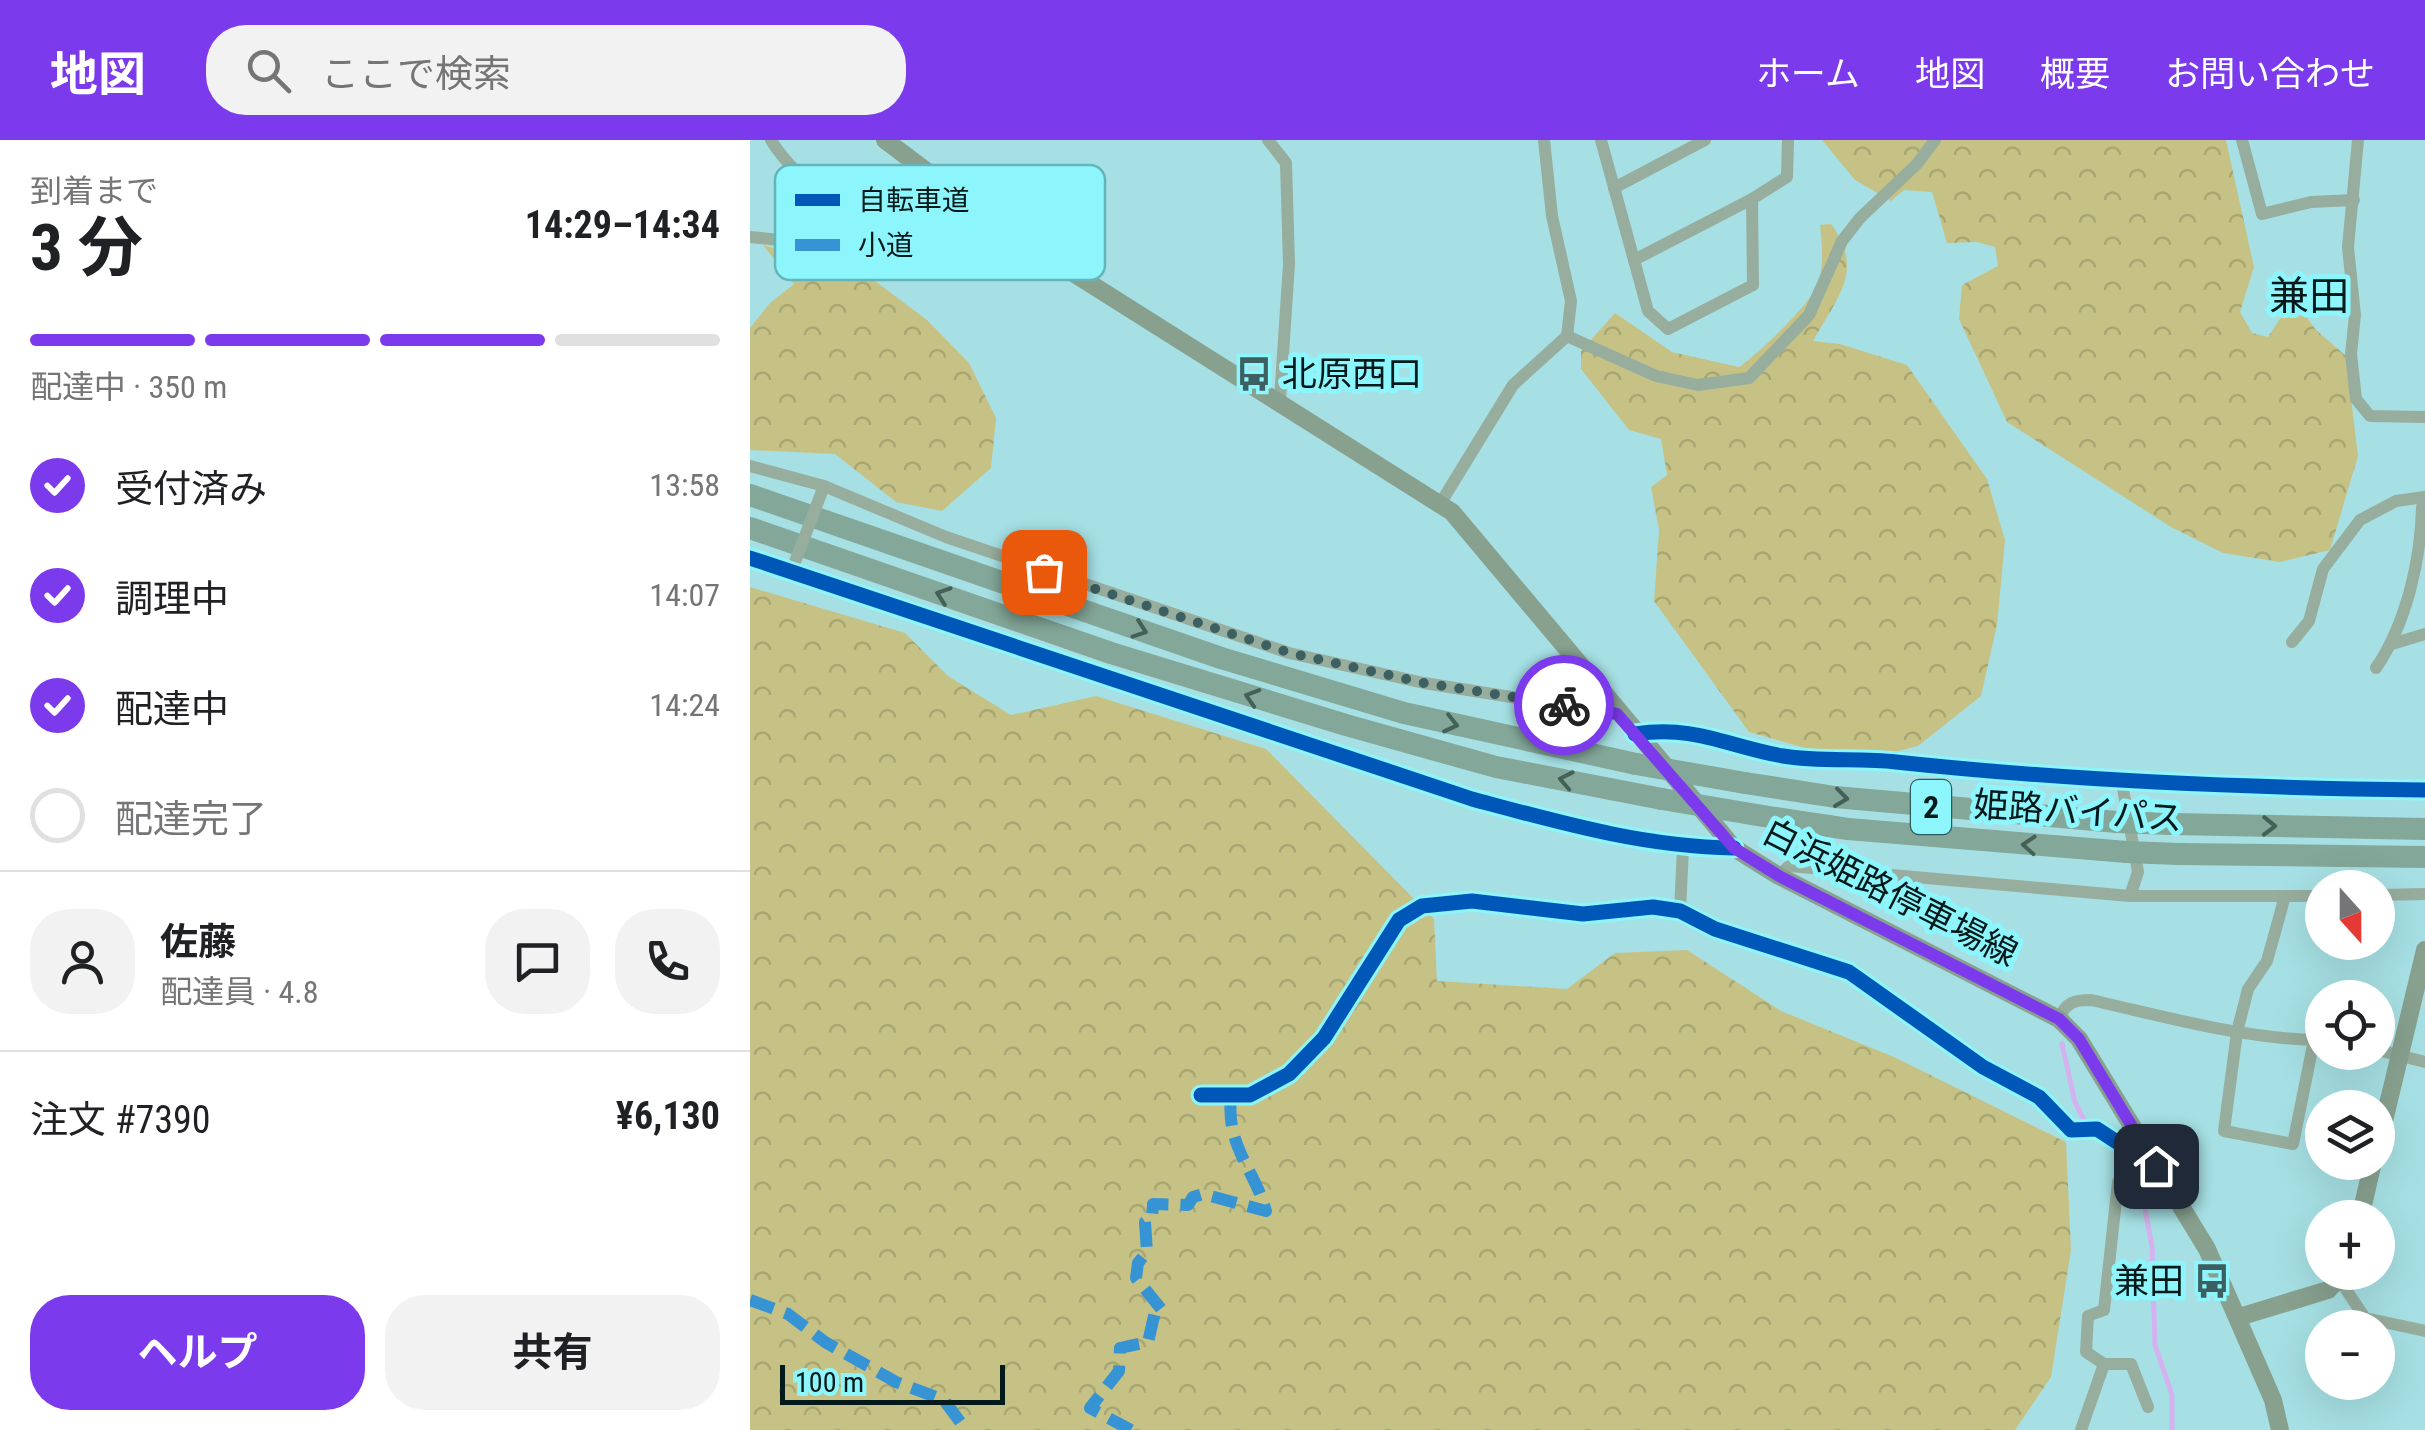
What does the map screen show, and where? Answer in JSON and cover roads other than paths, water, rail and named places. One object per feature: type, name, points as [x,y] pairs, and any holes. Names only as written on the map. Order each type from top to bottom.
[{"type":"highway","name":"姫路バイパス","points":[[750,494],[1221,658],[1404,713],[1636,764],[1835,798],[2117,822],[2424,828]]},
{"type":"highway","name":"姫路バイパス","points":[[750,528],[1110,653],[1496,767],[1848,830],[2127,852],[2421,857]]},
{"type":"main road","name":"白浜姫路停車場線","points":[[885,140],[920,165]]},
{"type":"main road","name":"白浜姫路停車場線","points":[[1087,280],[1280,399],[1452,512],[1617,714],[1734,848],[1779,876],[2059,1019],[2079,1039],[2144,1148],[2144,1171],[2208,1249],[2239,1317],[2280,1430]]},
{"type":"main road","points":[[2392,1090],[2425,950]]},
{"type":"main road","points":[[2239,1317],[2309,1290]]},
{"type":"street","points":[[771,140],[792,165]]},
{"type":"street","points":[[1268,140],[1286,164],[1289,264],[1280,399]]},
{"type":"street","points":[[1440,504],[1514,385],[1567,336],[1571,301],[1552,216],[1544,140]]},
{"type":"street","points":[[1601,140],[1648,311],[1668,330],[1753,285],[1752,199]]},
{"type":"street","points":[[1614,188],[1705,140]]},
{"type":"street","points":[[1634,260],[1788,177],[1788,140]]},
{"type":"street","points":[[1567,336],[1656,376],[1698,385],[1749,378],[1809,314],[1842,241],[1860,218],[1917,164],[1935,140]]},
{"type":"street","points":[[2242,140],[2262,214],[2312,202],[2354,200]]},
{"type":"street","points":[[2358,140],[2348,247],[2356,316],[2351,354],[2356,400],[2370,416],[2425,418]]},
{"type":"street","points":[[750,236],[775,238]]},
{"type":"street","points":[[750,466],[824,486],[1014,561],[1290,653],[1424,683],[1617,714]]},
{"type":"street","points":[[790,575],[824,486]]},
{"type":"street","points":[[2292,642],[2308,621],[2324,569],[2360,520],[2396,501],[2424,502],[2422,542],[2392,644],[2376,668]]},
{"type":"street","points":[[750,558],[790,575],[1361,759],[1472,799],[1576,827],[1683,848],[1734,848]]},
{"type":"street","points":[[2392,644],[2425,634]]},
{"type":"street","points":[[1635,734],[1666,730],[1724,738],[1784,756],[1844,757],[2122,784],[2425,790]]},
{"type":"street","points":[[2122,784],[2138,872],[2130,896]]},
{"type":"street","points":[[1680,910],[1683,848]]},
{"type":"street","points":[[1779,876],[1789,866],[2130,896],[2305,896]]},
{"type":"street","points":[[2395,895],[2425,894]]},
{"type":"street","points":[[2286,896],[2267,961],[2248,989],[2237,1032],[2224,1131],[2293,1144],[2311,1070]]},
{"type":"street","points":[[1201,1095],[1250,1094],[1289,1074],[1324,1038],[1399,920],[1422,906],[1472,901],[1583,914],[1653,907],[1680,910],[1716,928],[1849,972],[1983,1067],[2039,1097],[2071,1130],[2091,1130],[2132,1152],[2144,1148]]},
{"type":"street","points":[[2059,1019],[2064,1006],[2075,1000],[2091,1000],[2237,1032],[2305,1041]]},
{"type":"street","points":[[2395,1055],[2425,1062]]},
{"type":"street","points":[[2144,1171],[2118,1182],[2104,1310],[2088,1316],[2086,1352],[2104,1364],[2131,1364],[2148,1408]]},
{"type":"street","points":[[2350,1290],[2365,1318],[2425,1331]]},
{"type":"street","points":[[2082,1430],[2104,1364]]},
{"type":"waterway","points":[[2062,1044],[2075,1102],[2087,1126]]},
{"type":"waterway","points":[[2129,1155],[2135,1159],[2152,1246],[2155,1345],[2172,1395],[2172,1430]]},
{"type":"place","name":"北原西口","points":[[1254,374]]},
{"type":"place","name":"兼田","points":[[2212,1281]]},
{"type":"district","name":"兼田","points":[[2309,296]]}]
